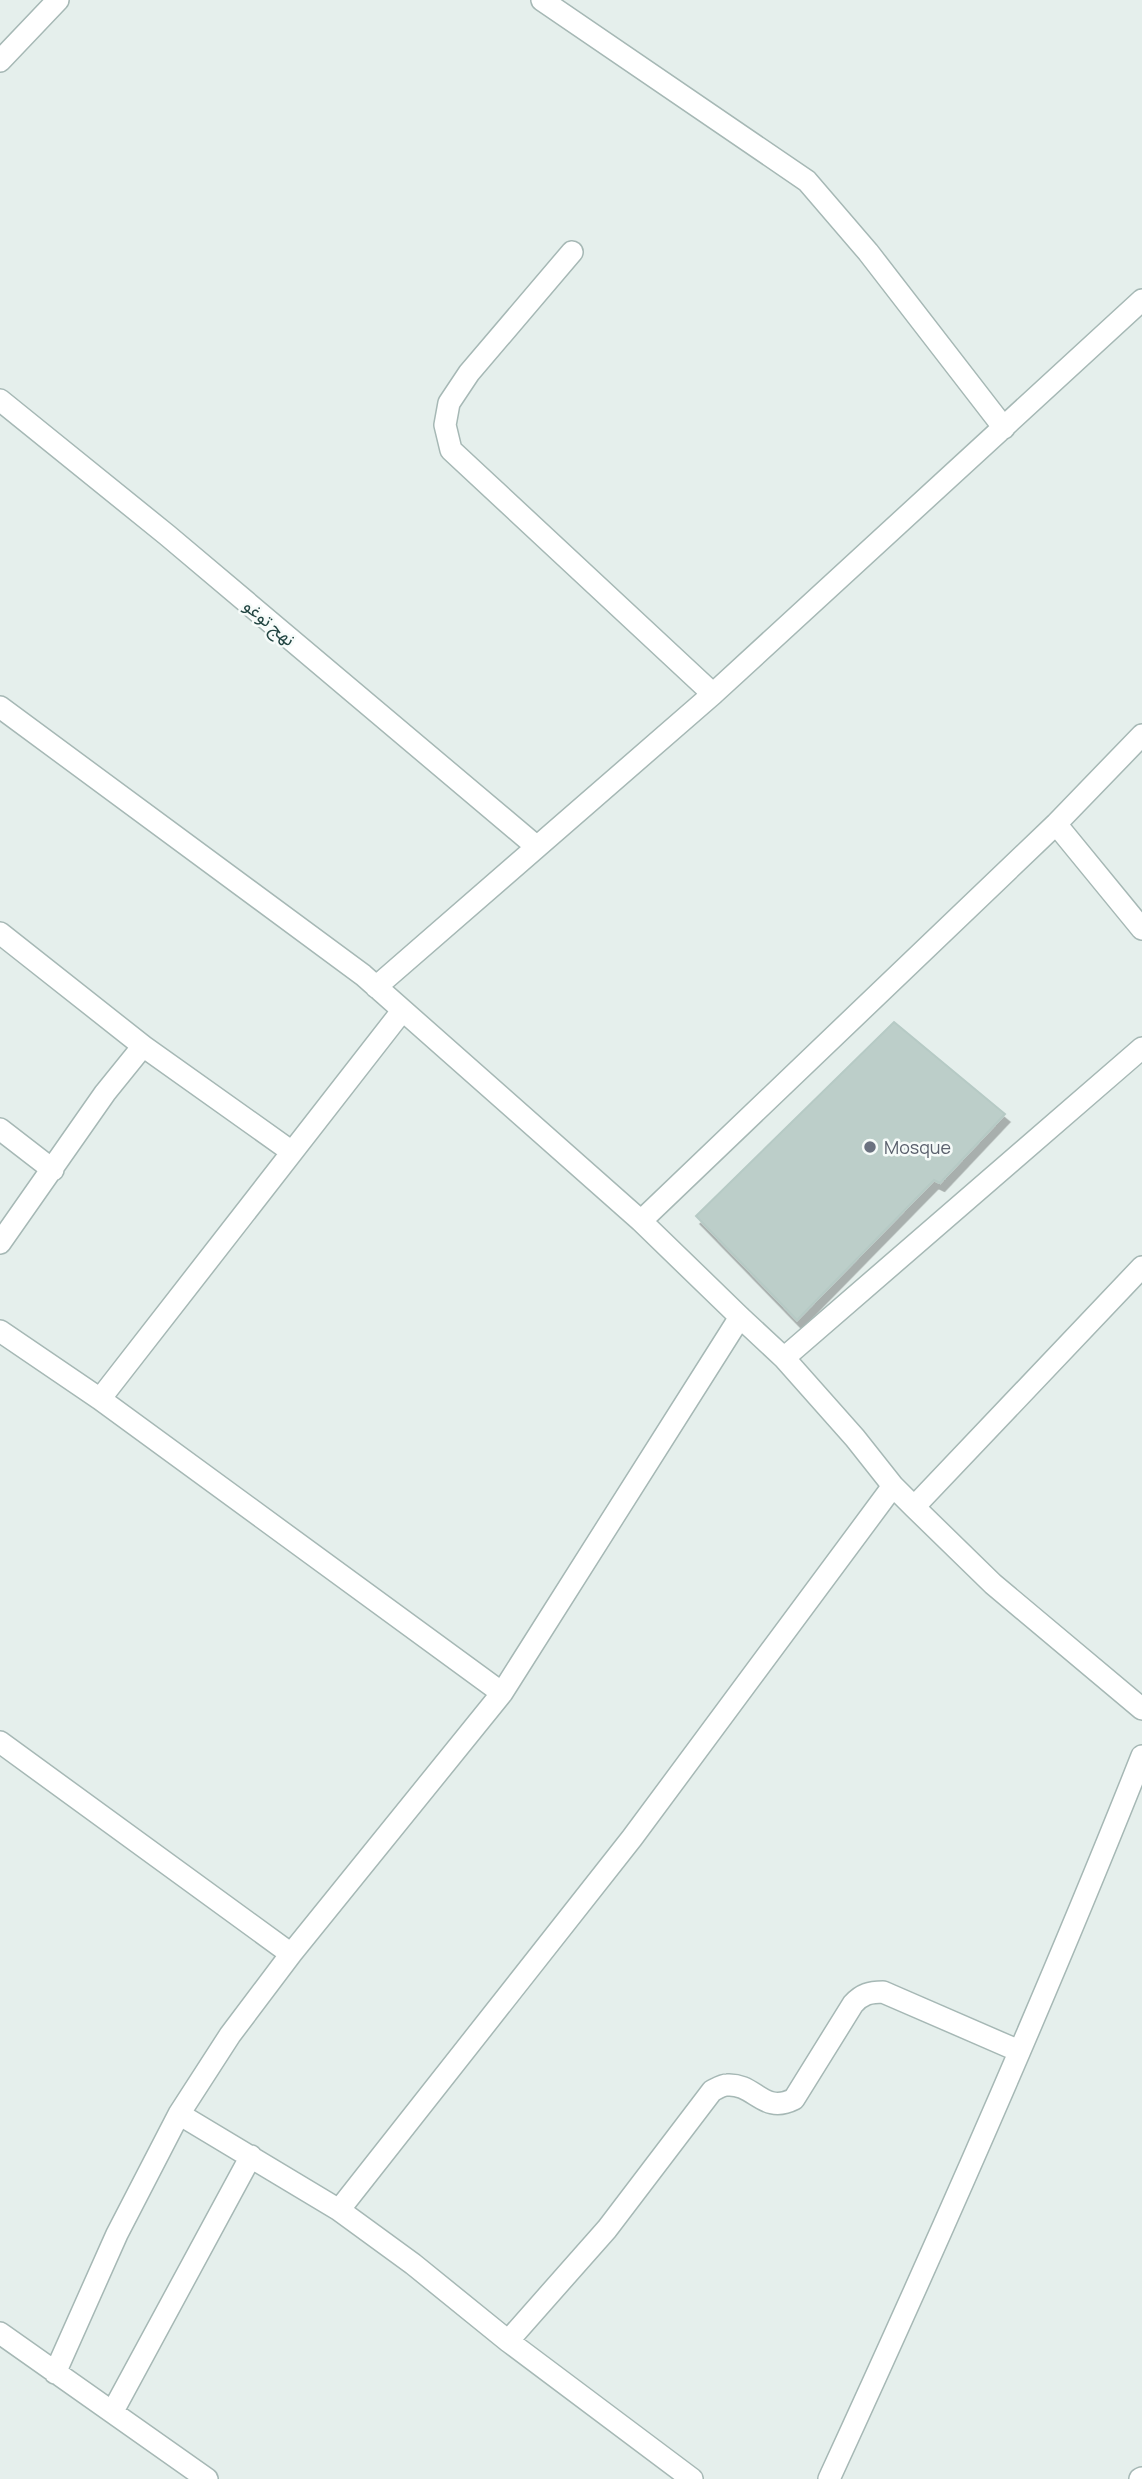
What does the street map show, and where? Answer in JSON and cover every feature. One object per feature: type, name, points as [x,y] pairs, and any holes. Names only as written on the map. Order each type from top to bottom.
[{"type":"street","points":[[0,61],[58,0]]},
{"type":"street","points":[[542,0],[807,181],[868,252],[1004,428]]},
{"type":"street","points":[[572,252],[468,373],[449,403],[445,425],[451,450],[713,694]]},
{"type":"street","points":[[376,987],[713,694],[1142,300]]},
{"type":"street","name":"نهج توغو","points":[[0,400],[167,536],[537,847]]},
{"type":"street","points":[[0,707],[376,987],[641,1221],[785,1358],[893,1486],[993,1584],[1142,1709]]},
{"type":"street","points":[[641,1221],[1056,824],[1142,735]]},
{"type":"street","points":[[1056,824],[1142,929]]},
{"type":"street","points":[[0,933],[118,1024],[142,1046],[292,1153]]},
{"type":"street","points":[[100,1399],[402,1011]]},
{"type":"street","points":[[0,1243],[105,1093],[142,1046]]},
{"type":"street","points":[[785,1358],[1142,1048]]},
{"type":"street","points":[[0,1129],[53,1170]]},
{"type":"street","points":[[914,1507],[1142,1267]]},
{"type":"street","points":[[55,2373],[117,2234],[179,2114],[230,2035],[291,1954],[502,1693],[740,1317]]},
{"type":"street","points":[[0,1331],[100,1399],[502,1693]]},
{"type":"street","points":[[339,2210],[632,1838],[893,1486]]},
{"type":"street","points":[[0,1742],[291,1954]]},
{"type":"street","points":[[830,2479],[936,2247],[1091,1883],[1142,1756]]},
{"type":"street","points":[[508,2341],[607,2229],[712,2091],[726,2085],[739,2086],[772,2104],[783,2105],[794,2099],[853,2004],[861,1996],[883,1992],[1019,2051]]},
{"type":"street","points":[[179,2114],[339,2210],[692,2479]]},
{"type":"street","points":[[113,2411],[251,2156]]},
{"type":"street","points":[[0,2333],[207,2479]]},
{"type":"building","name":"Mosque","points":[[894,1022],[1005,1114],[940,1183],[934,1180],[797,1320],[696,1216]]},
{"type":"place","name":"Mosque","points":[[870,1147]]}]
